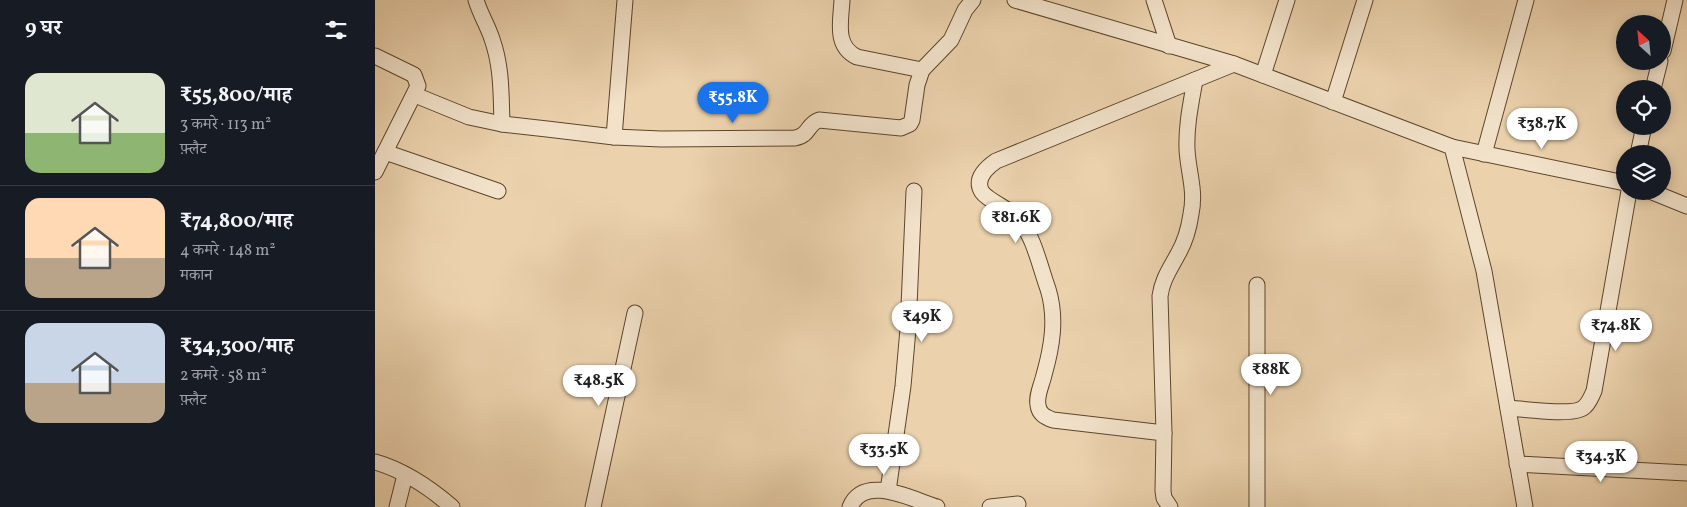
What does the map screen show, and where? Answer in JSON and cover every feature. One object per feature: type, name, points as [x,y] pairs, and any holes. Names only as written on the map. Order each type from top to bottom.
[{"type":"street","points":[[476,0],[492,38],[498,59],[501,77],[502,124]]},
{"type":"street","points":[[614,137],[625,0]]},
{"type":"street","points":[[842,0],[840,38],[851,54],[857,57],[921,70]]},
{"type":"street","points":[[415,95],[469,117],[502,124],[614,137],[661,139],[795,138],[805,134],[813,123],[819,120],[901,128],[910,124],[912,120],[921,70],[951,40],[965,10],[973,0]]},
{"type":"street","points":[[1015,0],[1233,64],[1452,147],[1616,181]]},
{"type":"street","points":[[1154,0],[1169,46]]},
{"type":"street","points":[[1263,76],[1287,0]]},
{"type":"street","points":[[1333,102],[1365,0]]},
{"type":"street","points":[[1483,154],[1526,0]]},
{"type":"street","points":[[1671,17],[1675,0]]},
{"type":"street","points":[[375,56],[414,75],[419,86],[375,172]]},
{"type":"street","points":[[1163,433],[1053,420],[1046,418],[1040,411],[1038,398],[1051,349],[1053,332],[1050,296],[1026,230],[1009,211],[982,192],[980,185],[981,175],[986,168],[996,161],[1233,64]]},
{"type":"street","points":[[1170,507],[1164,498],[1163,490],[1160,296],[1165,276],[1184,241],[1191,214],[1194,189],[1187,148],[1189,116],[1195,80]]},
{"type":"street","points":[[1452,147],[1484,271],[1525,507]]},
{"type":"street","points":[[385,152],[498,191]]},
{"type":"street","points":[[888,491],[909,329],[914,191]]},
{"type":"street","points":[[1508,408],[1567,412],[1582,409],[1589,402],[1594,391],[1627,200]]},
{"type":"street","points":[[1671,200],[1687,206]]},
{"type":"street","points":[[1257,285],[1257,507]]},
{"type":"street","points":[[593,507],[635,313]]},
{"type":"street","points":[[375,462],[424,485],[452,507]]},
{"type":"street","points":[[1517,464],[1687,473]]},
{"type":"street","points":[[397,507],[405,475]]},
{"type":"street","points":[[850,507],[852,501],[860,493],[869,490],[888,491],[937,507]]},
{"type":"street","points":[[990,507],[1018,504]]}]
